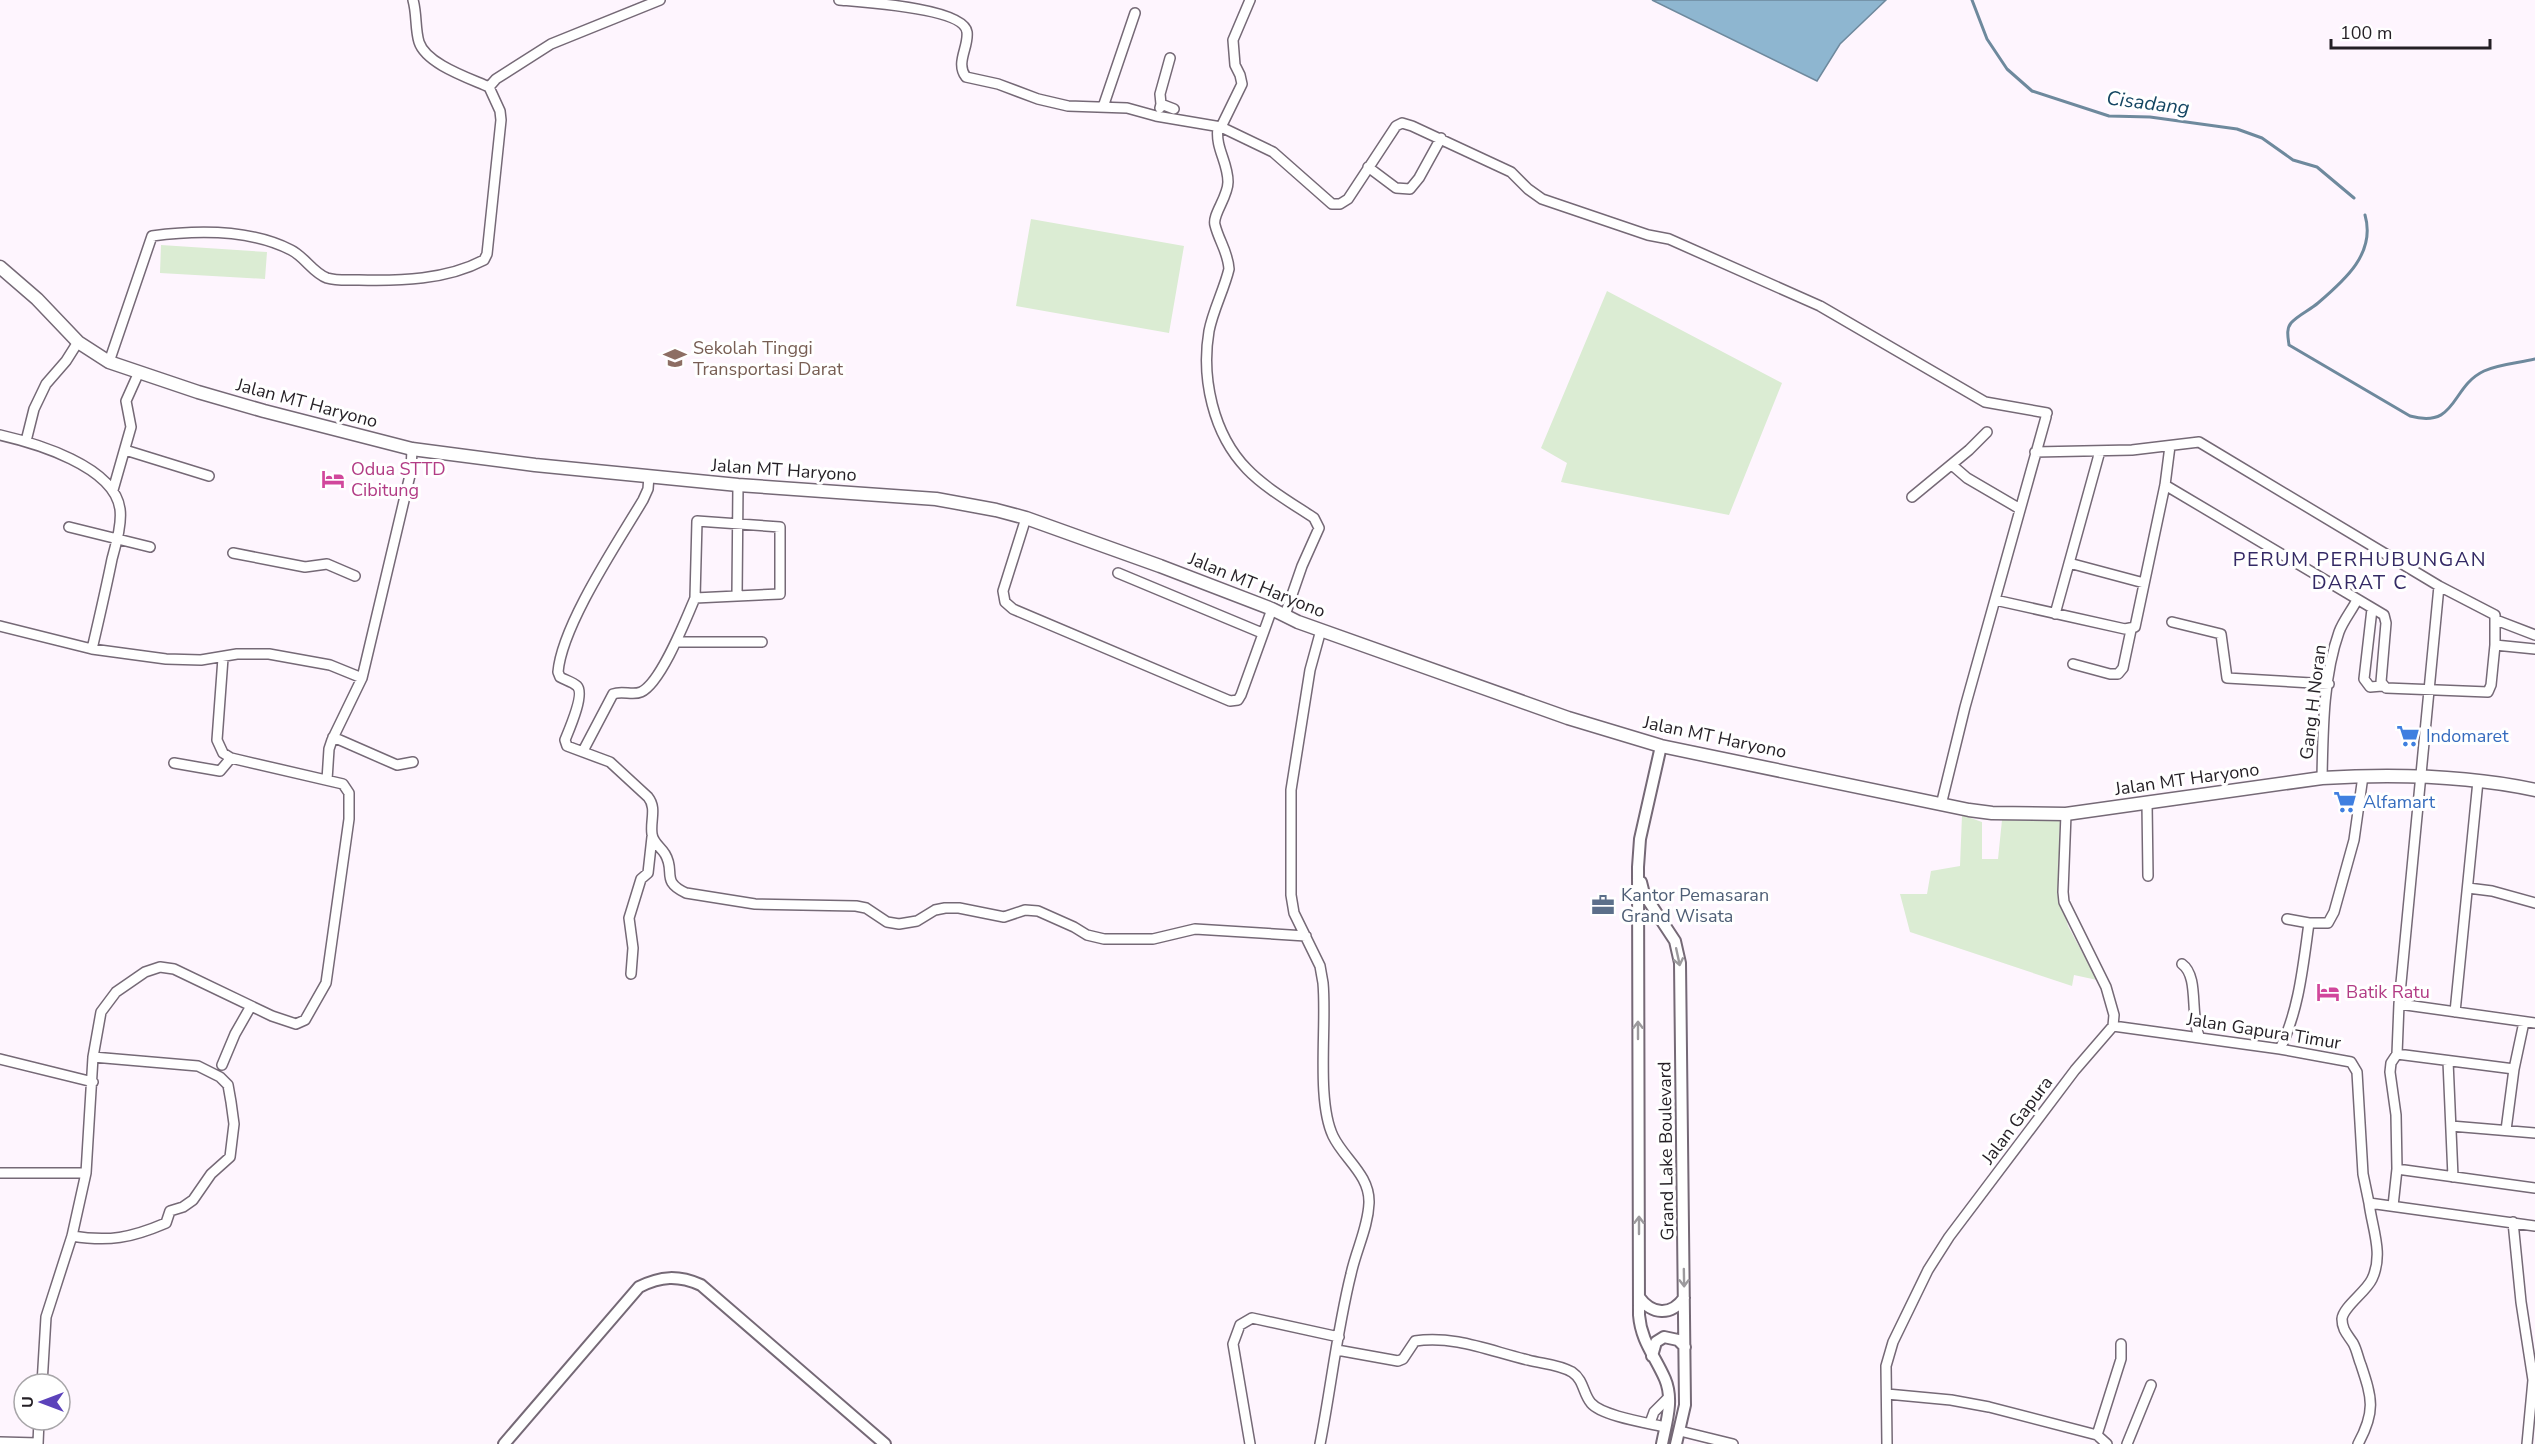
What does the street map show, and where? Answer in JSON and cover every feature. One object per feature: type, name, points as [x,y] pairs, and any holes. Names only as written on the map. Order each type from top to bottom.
[{"type":"main road","name":"Jalan MT Haryono","points":[[0,267],[37,299],[78,342],[109,362],[264,411],[412,448],[535,465],[738,485],[936,499],[996,510],[1026,518],[1272,609],[1321,630],[1568,718],[1661,746],[1941,805],[1992,813],[2066,814],[2322,778],[2363,776],[2478,781],[2535,790]]},
{"type":"street","points":[[109,362],[153,236],[196,231],[237,234],[297,253],[324,277],[335,280],[394,280],[435,275],[484,260],[487,254],[501,120],[500,111],[489,87],[427,56],[419,44],[413,0]]},
{"type":"street","points":[[489,87],[496,79],[551,44],[650,1],[660,0]]},
{"type":"street","points":[[839,0],[950,16],[961,23],[968,33],[962,68],[966,77],[998,84],[1038,99],[1068,106],[1127,108],[1220,128],[1273,153],[1329,203],[1340,204],[1348,199],[1399,123],[1421,129],[1511,172],[1542,199],[1648,235],[1669,239],[1820,306],[1985,402],[2046,415],[1941,805]]},
{"type":"street","points":[[1250,0],[1233,40],[1235,65],[1242,84],[1220,128],[1219,150],[1226,164],[1228,181],[1226,196],[1215,217],[1214,224],[1228,259],[1229,269],[1210,328],[1206,352],[1211,403],[1219,427],[1232,450],[1247,470],[1314,518],[1319,528],[1302,566],[1285,615]]},
{"type":"street","points":[[1103,107],[1135,13]]},
{"type":"street","points":[[1156,116],[1161,104],[1160,94],[1170,58]]},
{"type":"street","points":[[1161,104],[1174,109]]},
{"type":"street","points":[[1368,167],[1396,188],[1410,189],[1419,178],[1441,138]]},
{"type":"street","points":[[26,441],[34,409],[46,384],[66,362],[78,342]]},
{"type":"street","points":[[113,490],[131,427],[126,401],[139,372]]},
{"type":"street","points":[[1912,497],[1952,465],[1987,432]]},
{"type":"street","points":[[0,435],[52,450],[88,468],[113,490],[120,510],[117,538],[92,649]]},
{"type":"street","points":[[2035,452],[2100,451],[2199,442],[2439,586],[2491,613],[2496,620],[2535,635]]},
{"type":"street","points":[[2073,664],[2110,674],[2118,674],[2123,668],[2131,630],[2135,627],[2165,485],[2170,446]]},
{"type":"street","points":[[327,780],[329,749],[333,737],[362,678],[411,471],[412,448]]},
{"type":"street","points":[[125,450],[209,476]]},
{"type":"street","points":[[2055,614],[2100,451]]},
{"type":"street","points":[[1952,465],[1967,478],[2020,509]]},
{"type":"street","points":[[631,974],[633,948],[629,918],[641,879],[648,873],[653,803],[610,762],[567,746],[565,740],[580,691],[577,686],[560,677],[559,664],[579,613],[643,500],[648,489],[649,476]]},
{"type":"street","points":[[737,596],[738,485]]},
{"type":"street","points":[[2165,485],[2384,615],[2386,623],[2382,686]]},
{"type":"street","points":[[1026,518],[1003,591],[1005,602],[1013,609],[1230,701],[1238,700],[1241,695],[1272,609]]},
{"type":"street","points":[[583,751],[613,694],[624,692],[635,694],[643,691],[650,684],[676,642],[695,598],[695,523],[699,520],[780,527],[782,591],[778,594],[695,598]]},
{"type":"street","points":[[69,527],[150,547]]},
{"type":"street","points":[[233,553],[305,567],[327,564],[355,576]]},
{"type":"street","points":[[2069,563],[2144,583]]},
{"type":"street","points":[[1118,573],[1262,633]]},
{"type":"street","points":[[2393,1206],[2397,1169],[2396,1115],[2390,1072],[2391,1063],[2397,1054],[2399,1004],[2439,586]]},
{"type":"street","points":[[1995,600],[2131,630]]},
{"type":"street","name":"Gang H Noran","points":[[2322,778],[2323,730],[2339,630],[2358,600]]},
{"type":"street","points":[[2372,609],[2364,679],[2370,687],[2488,692],[2491,685],[2496,620]]},
{"type":"street","points":[[2172,622],[2223,636],[2227,678],[2329,684]]},
{"type":"street","points":[[0,626],[92,649],[166,659],[201,660],[237,654],[269,654],[330,665],[362,678]]},
{"type":"street","points":[[1320,1444],[1351,1273],[1365,1228],[1369,1203],[1364,1179],[1334,1137],[1327,1120],[1324,1094],[1323,983],[1320,966],[1294,913],[1291,895],[1291,790],[1310,670],[1321,630]]},
{"type":"street","points":[[676,642],[762,642]]},
{"type":"street","points":[[2494,645],[2535,649]]},
{"type":"street","points":[[43,1372],[46,1317],[72,1236],[86,1173],[93,1057],[101,1012],[108,1000],[129,982],[160,967],[174,969],[251,1006],[296,1024],[305,1020],[326,982],[349,819],[349,793],[343,784],[231,758],[223,753],[217,740],[223,658]]},
{"type":"street","points":[[333,737],[397,765],[413,762]]},
{"type":"street","name":"Grand Lake Boulevard","points":[[1661,746],[1643,820],[1638,867],[1640,1329],[1666,1380],[1669,1397],[1662,1444]]},
{"type":"street","points":[[174,763],[220,771],[231,758]]},
{"type":"street","points":[[2287,919],[2309,923],[2328,922],[2334,912],[2354,840],[2363,776]]},
{"type":"street","points":[[2455,1012],[2478,781]]},
{"type":"street","points":[[2147,803],[2148,876]]},
{"type":"street","points":[[2066,814],[2064,902],[2106,987],[2114,1015],[2113,1026]]},
{"type":"street","points":[[652,837],[666,856],[669,879],[676,888],[686,893],[755,904],[856,906],[866,908],[887,922],[899,924],[917,921],[935,910],[945,908],[1004,916],[1025,910],[1038,911],[1086,935],[1104,939],[1153,939],[1196,929],[1306,936]]},
{"type":"street","name":"Grand Lake Boulevard","points":[[1638,867],[1644,894],[1675,941],[1680,963],[1685,1405],[1676,1444]]},
{"type":"street","points":[[2468,888],[2535,903]]},
{"type":"street","points":[[2280,1049],[2288,1033],[2294,1011],[2309,923]]},
{"type":"street","points":[[2182,964],[2191,973],[2195,1027],[2200,1038]]},
{"type":"street","points":[[2399,1004],[2535,1023]]},
{"type":"street","points":[[222,1065],[235,1034],[251,1006]]},
{"type":"street","points":[[2506,1130],[2514,1069],[2524,1022]]},
{"type":"street","name":"Jalan Gapura Timur","points":[[2113,1026],[2346,1060],[2354,1066],[2357,1072],[2363,1174],[2369,1203]]},
{"type":"street","name":"Jalan Gapura","points":[[1887,1444],[1886,1366],[1893,1342],[1928,1270],[1949,1237],[2075,1070],[2113,1026]]},
{"type":"street","points":[[2397,1054],[2514,1069]]},
{"type":"street","points":[[72,1236],[99,1240],[118,1239],[136,1236],[166,1223],[170,1211],[183,1207],[193,1200],[211,1174],[230,1157],[234,1124],[228,1085],[220,1077],[198,1066],[93,1057]]},
{"type":"street","points":[[0,1059],[93,1083]]},
{"type":"street","points":[[2448,1061],[2454,1177]]},
{"type":"street","points":[[2451,1126],[2535,1133]]},
{"type":"street","points":[[2397,1169],[2535,1188]]},
{"type":"street","points":[[0,1173],[86,1173]]},
{"type":"street","points":[[2358,1444],[2366,1429],[2370,1390],[2354,1344],[2344,1330],[2342,1318],[2345,1311],[2364,1293],[2375,1271],[2378,1252],[2369,1203],[2535,1226]]},
{"type":"street","points":[[2513,1222],[2519,1292],[2534,1380],[2527,1444]]},
{"type":"street","points":[[504,1444],[639,1287],[652,1280],[671,1277],[690,1280],[701,1285],[885,1444]]},
{"type":"street","points":[[1639,1297],[1645,1306],[1658,1312],[1675,1308],[1684,1298]]},
{"type":"street","points":[[1250,1444],[1233,1344],[1240,1325],[1252,1318],[1339,1337]]},
{"type":"street","points":[[1652,1356],[1656,1342],[1664,1337],[1678,1340],[1685,1347]]},
{"type":"street","points":[[1337,1350],[1398,1361],[1403,1359],[1415,1341],[1442,1339],[1457,1341],[1530,1361],[1556,1365],[1579,1378],[1591,1403],[1600,1410],[1665,1427]]},
{"type":"street","points":[[2097,1436],[2121,1359],[2121,1344]]},
{"type":"street","points":[[2127,1444],[2151,1385]]},
{"type":"street","points":[[1887,1394],[1970,1403],[2085,1432],[2097,1436],[2107,1444]]},
{"type":"street","points":[[1650,1423],[1654,1412],[1669,1397]]},
{"type":"street","points":[[1680,1431],[1733,1444]]},
{"type":"street","points":[[2085,1432],[2085,1444]]},
{"type":"street","points":[[0,1442],[38,1444]]},
{"type":"green space","points":[[1031,219],[1184,246],[1169,333],[1016,306]]},
{"type":"green space","points":[[161,245],[267,252],[265,279],[160,273]]},
{"type":"green space","points":[[1607,291],[1782,383],[1729,515],[1561,482],[1567,463],[1541,448]]},
{"type":"green space","points":[[1962,815],[1982,822],[1982,859],[1998,859],[2002,820],[2060,821],[2058,887],[2068,926],[2097,980],[2074,975],[2072,986],[1910,932],[1900,894],[1927,894],[1931,871],[1960,866]]},
{"type":"water","points":[[1652,0],[1886,0],[1840,44],[1817,81]]},
{"type":"waterway","name":"Cisadang","points":[[1972,0],[1987,39],[2007,69],[2032,91],[2109,116],[2150,117],[2237,129],[2262,138],[2293,160],[2317,167],[2354,198]]},
{"type":"waterway","name":"Cisadang","points":[[2365,215],[2366,242],[2356,265],[2315,306],[2289,325],[2289,345],[2410,416],[2426,418],[2437,417],[2446,412],[2473,378],[2484,371],[2535,359]]},
{"type":"place","name":"Sekolah Tinggi Transportasi Darat","points":[[675,358]]},
{"type":"place","name":"Odua STTD Cibitung","points":[[333,479]]},
{"type":"place","name":"Indomaret","points":[[2408,736]]},
{"type":"place","name":"Alfamart","points":[[2345,802]]},
{"type":"place","name":"Kantor Pemasaran Grand Wisata","points":[[1603,905]]},
{"type":"place","name":"Batik Ratu","points":[[2328,992]]},
{"type":"district","name":"PERUM PERHUBUNGAN DARAT C","points":[[2360,570]]}]
